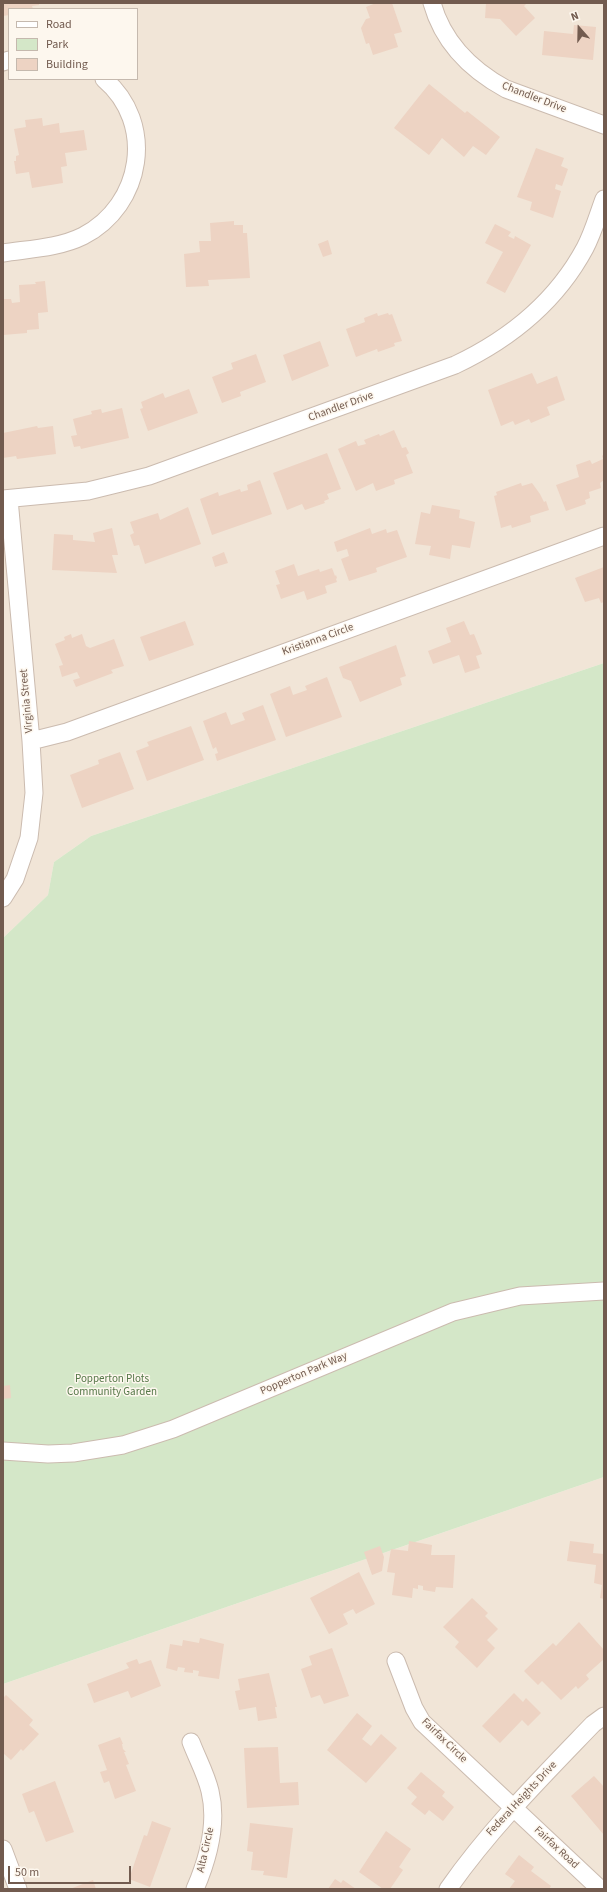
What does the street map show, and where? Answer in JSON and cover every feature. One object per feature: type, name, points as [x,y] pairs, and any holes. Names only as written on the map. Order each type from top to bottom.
[{"type":"street","name":"Chandler Drive","points":[[432,3],[441,28],[451,44],[463,58],[490,81],[506,89],[604,125]]},
{"type":"street","points":[[3,253],[68,242],[96,228],[108,218],[119,204],[133,175],[137,149],[134,126],[122,98],[105,80]]},
{"type":"street","name":"Chandler Drive","points":[[6,499],[88,490],[149,476],[448,367],[483,352],[510,334],[534,315],[555,293],[586,247],[604,199]]},
{"type":"street","name":"Virginia Street","points":[[3,898],[15,879],[29,838],[34,793],[31,742],[6,499]]},
{"type":"street","name":"Kristianna Circle","points":[[31,742],[67,732],[604,536]]},
{"type":"street","name":"Popperton Park Way","points":[[3,1451],[48,1454],[80,1452],[123,1445],[173,1429],[453,1312],[520,1296],[604,1291]]},
{"type":"street","name":"Fairfax Circle","points":[[396,1660],[414,1708],[422,1722],[514,1807]]},
{"type":"street","name":"Federal Heights Drive","points":[[448,1889],[470,1857],[514,1807],[593,1724],[604,1716]]},
{"type":"street","name":"Alta Circle","points":[[191,1742],[210,1790],[214,1818],[210,1843],[202,1873],[195,1889]]},
{"type":"street","name":"Fairfax Road","points":[[514,1807],[600,1889]]},
{"type":"street","points":[[3,1849],[18,1889]]},
{"type":"shaded area","points":[[3,3],[604,3],[604,663],[91,836],[54,862],[48,895],[3,938]]},
{"type":"shaded area","points":[[604,1477],[604,1889],[3,1889],[3,1684]]},
{"type":"green space","name":"Popperton Plots Community Garden","points":[[604,663],[604,1477],[3,1684],[3,938],[48,895],[54,862],[91,836]]},
{"type":"building","points":[[3,3],[39,3],[39,5],[32,6],[33,8],[8,8],[8,15],[3,16]]},
{"type":"building","points":[[376,3],[392,3],[402,32],[394,34],[398,47],[373,55],[369,43],[366,44],[361,28],[366,19],[370,18],[366,7]]},
{"type":"building","points":[[486,3],[527,3],[524,6],[535,18],[516,36],[500,19],[485,18]]},
{"type":"building","points":[[574,25],[596,27],[593,60],[542,55],[544,31],[573,34]]},
{"type":"building","points":[[429,84],[465,113],[467,111],[500,137],[486,155],[473,146],[464,157],[442,138],[429,155],[394,128]]},
{"type":"building","points":[[42,118],[43,126],[59,123],[60,133],[84,130],[87,150],[65,153],[67,166],[61,167],[63,183],[32,188],[29,172],[16,174],[14,161],[16,161],[16,156],[19,155],[14,129],[26,127],[25,120]]},
{"type":"building","points":[[536,148],[564,158],[561,166],[568,169],[562,186],[556,184],[555,189],[561,191],[553,218],[530,210],[532,202],[517,197]]},
{"type":"building","points":[[234,221],[234,225],[243,225],[243,233],[247,233],[250,278],[208,280],[209,286],[186,287],[184,254],[200,252],[199,241],[211,241],[210,223]]},
{"type":"building","points":[[495,224],[511,232],[508,236],[514,239],[515,236],[531,245],[505,293],[486,283],[503,252],[485,243]]},
{"type":"building","points":[[328,240],[332,254],[323,257],[318,244]]},
{"type":"building","points":[[45,281],[48,312],[38,313],[39,329],[27,330],[27,333],[3,335],[3,299],[11,299],[12,303],[20,302],[19,285],[36,284],[35,282]]},
{"type":"building","points":[[377,313],[378,316],[388,313],[389,315],[392,314],[402,341],[394,343],[395,346],[378,352],[377,349],[356,357],[346,329],[365,322],[364,318]]},
{"type":"building","points":[[320,341],[329,366],[292,381],[283,355]]},
{"type":"building","points":[[256,354],[266,382],[240,392],[241,396],[222,403],[212,377],[233,369],[231,363]]},
{"type":"building","points":[[532,373],[537,384],[557,376],[565,400],[547,407],[550,415],[531,423],[529,419],[515,425],[513,421],[501,426],[488,390]]},
{"type":"building","points":[[189,389],[198,413],[148,431],[140,409],[143,408],[141,402],[163,393],[165,398]]},
{"type":"building","points":[[122,408],[129,438],[81,449],[80,446],[74,447],[71,436],[77,435],[73,419],[92,414],[91,411],[101,409],[102,413]]},
{"type":"building","points":[[37,426],[38,428],[53,426],[56,454],[17,459],[16,456],[3,458],[3,433]]},
{"type":"building","points":[[394,430],[402,448],[406,447],[409,453],[406,455],[413,473],[394,480],[395,484],[376,491],[373,483],[356,491],[338,449],[356,441],[358,446],[366,444],[364,440],[379,434],[380,436]]},
{"type":"building","points":[[327,453],[341,489],[327,494],[329,499],[324,501],[325,503],[305,510],[302,504],[287,510],[273,473]]},
{"type":"building","points":[[604,454],[604,480],[600,483],[601,488],[589,492],[590,498],[585,500],[586,504],[566,511],[556,485],[579,477],[576,465],[590,460],[592,464],[603,459],[602,456]]},
{"type":"building","points":[[260,480],[272,514],[212,535],[200,499],[218,492],[219,496],[240,489],[241,492],[248,490],[247,485]]},
{"type":"building","points":[[521,483],[522,486],[532,483],[544,502],[546,501],[549,510],[530,516],[531,522],[512,528],[511,525],[501,528],[494,496],[497,495],[496,492]]},
{"type":"building","points":[[432,505],[460,510],[459,518],[475,522],[470,548],[452,545],[450,559],[429,555],[431,546],[415,544],[421,512],[430,514]]},
{"type":"building","points":[[188,507],[201,544],[145,564],[139,545],[134,546],[130,535],[134,533],[130,522],[158,513],[160,520]]},
{"type":"building","points":[[112,528],[118,555],[112,555],[117,573],[52,570],[54,534],[73,535],[73,540],[95,542],[93,533]]},
{"type":"building","points":[[370,528],[372,534],[386,529],[387,533],[397,530],[407,557],[376,568],[377,572],[349,581],[341,559],[349,556],[347,549],[337,552],[334,542]]},
{"type":"building","points":[[224,552],[228,563],[215,567],[212,557]]},
{"type":"building","points":[[294,564],[298,576],[319,569],[320,572],[332,568],[335,576],[336,575],[337,582],[325,586],[327,593],[307,600],[304,591],[281,599],[276,585],[280,584],[275,571]]},
{"type":"building","points":[[604,567],[604,602],[601,603],[599,598],[585,602],[575,578]]},
{"type":"building","points":[[185,621],[194,645],[149,661],[140,637]]},
{"type":"building","points":[[464,621],[470,635],[474,634],[482,654],[476,656],[480,668],[465,673],[459,655],[433,664],[428,651],[451,642],[446,628]]},
{"type":"building","points":[[71,634],[72,638],[82,634],[86,646],[90,648],[114,639],[124,666],[111,670],[113,673],[76,687],[73,680],[80,678],[77,672],[62,677],[59,666],[63,665],[55,644],[65,640],[64,637]]},
{"type":"building","points":[[396,645],[406,676],[400,678],[402,685],[360,702],[351,681],[343,678],[339,667]]},
{"type":"building","points":[[327,677],[342,717],[286,737],[270,694],[290,686],[293,695],[307,690],[305,686]]},
{"type":"building","points":[[263,705],[276,740],[217,761],[215,754],[218,753],[216,747],[213,749],[203,721],[226,712],[231,725],[245,720],[242,713]]},
{"type":"building","points":[[191,726],[204,760],[147,781],[136,751],[149,746],[147,742]]},
{"type":"building","points":[[120,752],[134,789],[82,808],[70,775],[99,764],[98,760]]},
{"type":"building","points":[[10,1385],[11,1398],[3,1399],[3,1386]]},
{"type":"building","points":[[409,1541],[432,1545],[431,1555],[455,1555],[453,1588],[436,1587],[435,1592],[423,1590],[423,1586],[418,1585],[418,1589],[413,1588],[412,1598],[392,1595],[395,1573],[387,1572],[391,1549],[408,1551]]},
{"type":"building","points":[[570,1541],[594,1544],[593,1553],[604,1554],[604,1599],[600,1598],[602,1585],[594,1583],[596,1565],[567,1561]]},
{"type":"building","points":[[380,1546],[384,1557],[382,1571],[372,1575],[364,1552]]},
{"type":"building","points":[[359,1572],[375,1604],[356,1614],[353,1609],[343,1614],[348,1624],[329,1634],[310,1598]]},
{"type":"building","points":[[472,1598],[488,1613],[485,1616],[498,1629],[487,1640],[495,1648],[477,1668],[455,1647],[459,1642],[443,1627]]},
{"type":"building","points":[[579,1622],[604,1650],[604,1659],[586,1675],[589,1679],[578,1689],[576,1686],[561,1700],[542,1681],[538,1685],[524,1671],[553,1643],[556,1646]]},
{"type":"building","points":[[200,1638],[224,1644],[219,1679],[198,1676],[199,1671],[193,1670],[193,1673],[184,1672],[185,1668],[178,1667],[177,1671],[166,1668],[170,1644],[182,1646],[183,1640],[199,1643]]},
{"type":"building","points":[[332,1648],[349,1696],[324,1704],[320,1695],[311,1698],[301,1669],[312,1665],[309,1656]]},
{"type":"building","points":[[137,1659],[139,1664],[151,1660],[161,1686],[131,1698],[128,1691],[94,1703],[87,1684],[129,1668],[126,1663]]},
{"type":"building","points":[[269,1673],[277,1707],[275,1707],[277,1718],[258,1721],[256,1707],[239,1710],[235,1691],[240,1690],[238,1679]]},
{"type":"building","points":[[514,1693],[523,1702],[526,1698],[541,1713],[528,1726],[522,1720],[500,1743],[482,1726]]},
{"type":"building","points":[[6,1695],[33,1720],[29,1725],[39,1734],[23,1751],[21,1749],[11,1760],[3,1753],[3,1698]]},
{"type":"building","points":[[357,1713],[372,1726],[362,1739],[371,1746],[381,1734],[397,1748],[366,1783],[327,1750]]},
{"type":"building","points":[[120,1737],[129,1764],[126,1765],[136,1791],[115,1799],[109,1781],[104,1783],[100,1772],[107,1770],[98,1745]]},
{"type":"building","points":[[278,1747],[280,1783],[298,1782],[299,1805],[247,1808],[244,1748]]},
{"type":"building","points":[[421,1772],[445,1792],[442,1796],[454,1807],[443,1821],[429,1810],[425,1815],[411,1804],[417,1797],[407,1788]]},
{"type":"building","points":[[594,1776],[604,1787],[604,1835],[571,1796]]},
{"type":"building","points":[[55,1781],[74,1832],[46,1842],[34,1811],[29,1813],[22,1794]]},
{"type":"building","points":[[152,1821],[171,1828],[150,1887],[129,1879],[144,1835],[147,1836]]},
{"type":"building","points":[[250,1823],[293,1828],[287,1878],[263,1875],[264,1871],[251,1870],[253,1852],[247,1851]]},
{"type":"building","points":[[386,1831],[411,1849],[399,1867],[403,1870],[390,1889],[383,1889],[359,1872]]},
{"type":"building","points":[[519,1855],[534,1867],[531,1871],[551,1886],[549,1889],[509,1889],[515,1881],[505,1874]]},
{"type":"building","points":[[335,1879],[341,1883],[343,1880],[356,1889],[328,1889]]},
{"type":"building","points":[[93,1880],[96,1889],[70,1889]]}]
